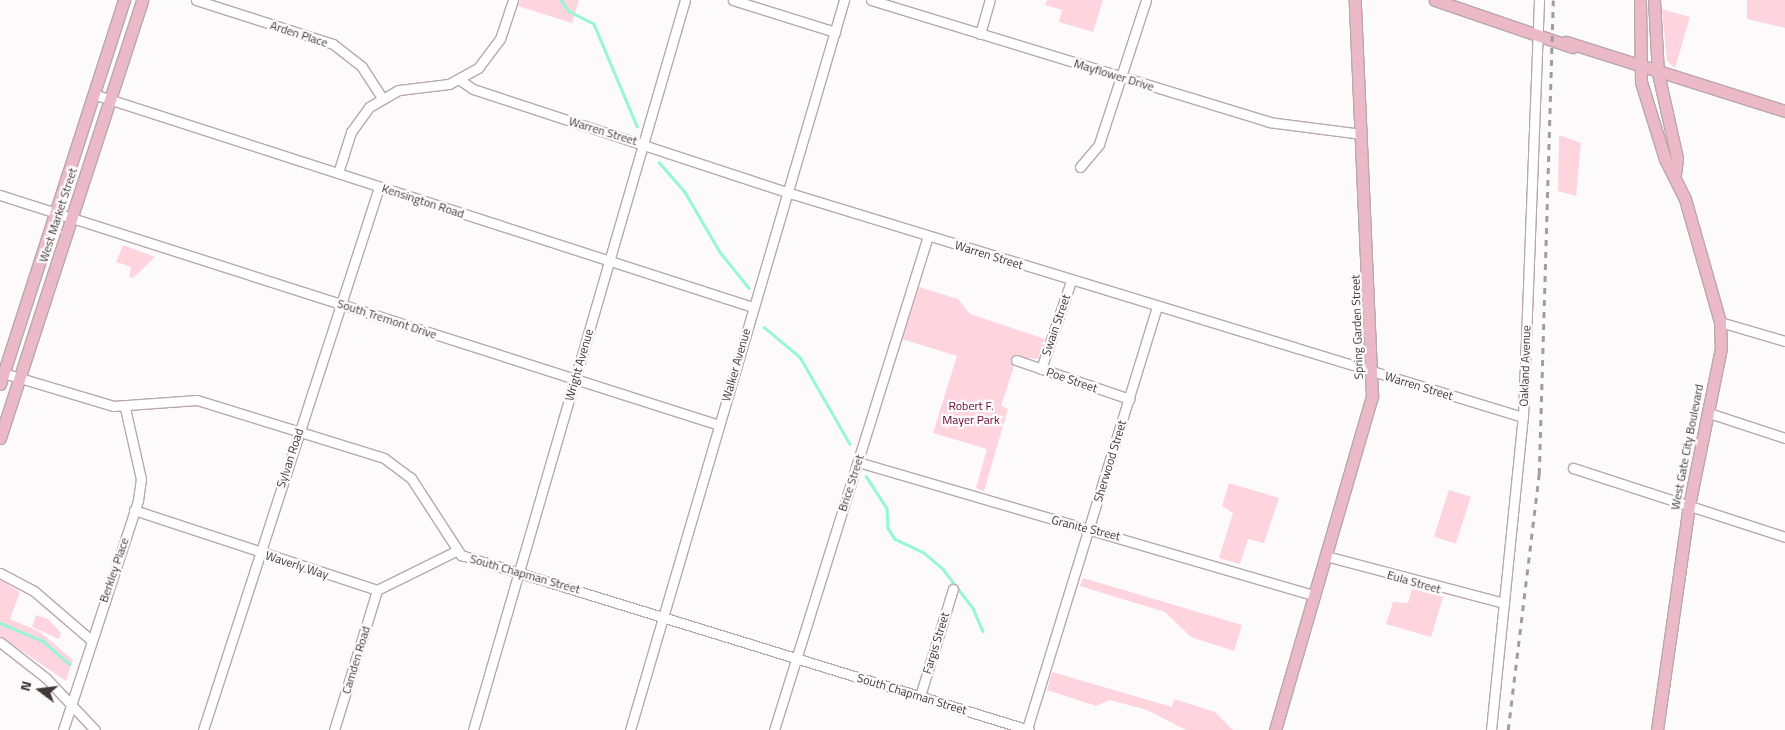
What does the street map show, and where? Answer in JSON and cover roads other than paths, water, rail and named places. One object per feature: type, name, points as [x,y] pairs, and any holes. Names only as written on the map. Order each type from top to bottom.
[{"type":"main road","name":"West Market Street","points":[[1,376],[124,0]]},
{"type":"main road","name":"West Market Street","points":[[0,438],[142,0]]},
{"type":"main road","name":"Spring Garden Street","points":[[1275,730],[1368,417],[1374,371],[1356,0]]},
{"type":"main road","points":[[1434,0],[1658,73],[1785,111]]},
{"type":"main road","name":"West Gate City Boulevard","points":[[1640,0],[1639,66],[1658,140],[1675,175],[1718,302],[1721,348],[1689,505],[1656,730]]},
{"type":"main road","name":"West Gate City Boulevard","points":[[1654,0],[1658,73],[1677,158],[1675,175]]},
{"type":"street","name":"Arden Place","points":[[196,0],[333,44],[362,67],[382,98]]},
{"type":"street","points":[[338,174],[354,125],[382,98],[398,90],[460,80],[478,68],[494,49],[513,0]]},
{"type":"street","name":"Wright Avenue","points":[[473,730],[685,0]]},
{"type":"street","points":[[733,0],[835,32]]},
{"type":"street","name":"Walker Avenue","points":[[630,730],[786,191],[844,0]]},
{"type":"street","name":"Mayflower Drive","points":[[871,0],[1269,122],[1361,134]]},
{"type":"street","points":[[980,34],[990,0]]},
{"type":"street","points":[[1080,167],[1099,144],[1146,0]]},
{"type":"street","name":"Oakland Avenue","points":[[1491,730],[1523,417],[1539,0]]},
{"type":"street","name":"Warren Street","points":[[460,80],[473,89],[786,191],[1071,281],[1523,417]]},
{"type":"street","name":"Kensington Road","points":[[93,94],[753,307]]},
{"type":"street","name":"Sylvan Road","points":[[203,730],[379,187]]},
{"type":"street","name":"South Tremont Drive","points":[[0,195],[719,426]]},
{"type":"street","name":"Brice Street","points":[[774,730],[928,236]]},
{"type":"street","name":"Swain Street","points":[[1041,369],[1071,281]]},
{"type":"street","name":"Sherwood Street","points":[[1028,730],[1157,307]]},
{"type":"street","points":[[1720,322],[1785,341]]},
{"type":"street","name":"Poe Street","points":[[1016,360],[1129,399]]},
{"type":"street","name":"South Chapman Street","points":[[1,376],[19,378],[125,408],[197,400],[299,430],[384,458],[411,478],[456,551],[518,572],[663,615],[1028,730]]},
{"type":"street","name":"Berkley Place","points":[[63,730],[134,510],[140,479],[125,408]]},
{"type":"street","points":[[1709,413],[1785,438]]},
{"type":"street","name":"Granite Street","points":[[858,462],[1314,596]]},
{"type":"street","points":[[1574,468],[1785,538]]},
{"type":"street","name":"Waverly Way","points":[[134,510],[377,590]]},
{"type":"street","points":[[377,590],[456,551]]},
{"type":"street","name":"Eula Street","points":[[1326,556],[1504,603]]},
{"type":"street","points":[[0,572],[34,591],[91,640]]},
{"type":"street","name":"Fargis Street","points":[[920,696],[953,589]]},
{"type":"street","name":"Camden Road","points":[[334,730],[377,590]]},
{"type":"street","points":[[0,642],[46,678],[96,730]]},
{"type":"waterway","points":[[561,0],[569,11],[594,24],[637,126]]},
{"type":"waterway","points":[[659,162],[685,192],[720,252],[749,288]]},
{"type":"waterway","points":[[764,327],[800,357],[850,444]]},
{"type":"waterway","points":[[866,476],[887,508],[888,528],[895,539],[923,552],[943,569],[973,608],[983,631]]},
{"type":"waterway","points":[[0,623],[43,641],[69,664]]},
{"type":"railway","points":[[1508,730],[1539,474],[1553,0]]},
{"type":"park label","name":"Robert F. Mayer Park","points":[[971,413]]}]
